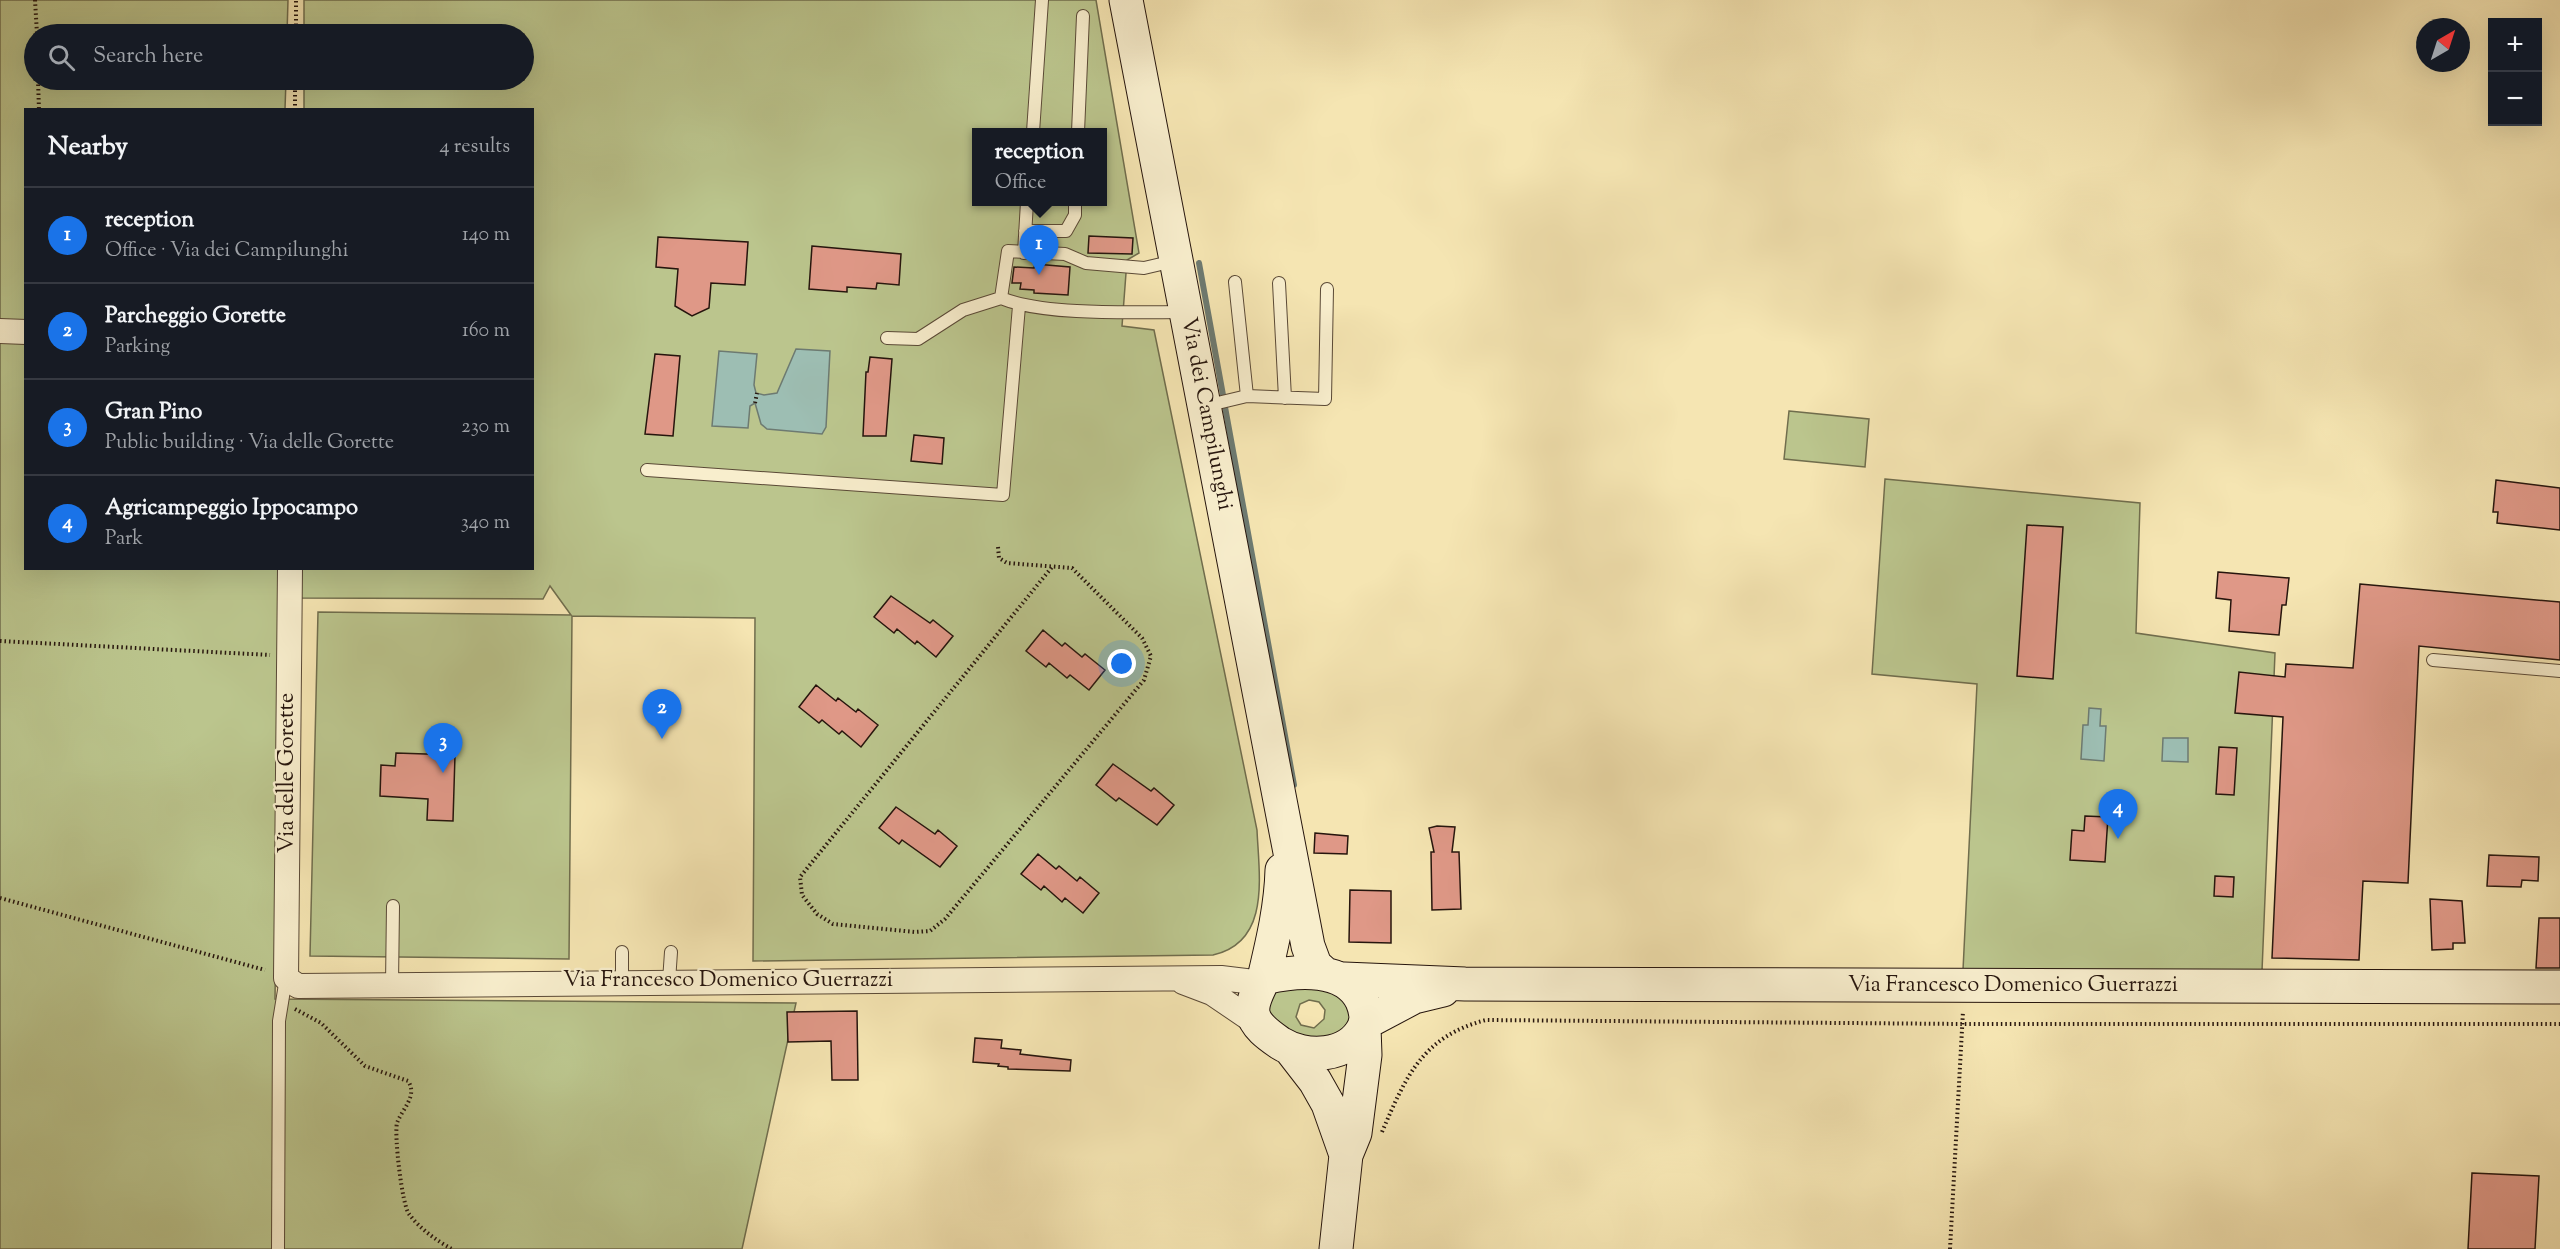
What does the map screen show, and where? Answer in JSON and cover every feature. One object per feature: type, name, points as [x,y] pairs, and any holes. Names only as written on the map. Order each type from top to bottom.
[{"type":"street","name":"Via dei Campilunghi","points":[[1126,0],[1308,946],[1315,965],[1335,976]]},
{"type":"street","points":[[0,331],[24,332]]},
{"type":"street","name":"Via delle Gorette","points":[[286,978],[290,570]]},
{"type":"street","name":"Via dei Campilunghi","points":[[1263,980],[1281,896],[1284,828]]},
{"type":"street","points":[[1336,1249],[1346,1155],[1355,1133],[1371,1029],[1364,1004],[1357,990],[1335,976],[1278,975],[1263,980],[1254,1001],[1253,1014],[1268,1035],[1291,1050],[1315,1081],[1328,1104],[1346,1155]]},
{"type":"street","name":"Via Francesco Domenico Guerrazzi","points":[[1335,976],[1465,984],[2560,987]]},
{"type":"street","name":"Via Francesco Domenico Guerrazzi","points":[[286,978],[298,986],[669,981],[1172,978],[1263,980]]},
{"type":"street","name":"Via Francesco Domenico Guerrazzi","points":[[1172,978],[1212,993],[1258,1024]]},
{"type":"street","name":"Via Francesco Domenico Guerrazzi","points":[[1371,1029],[1414,997],[1465,984]]},
{"type":"street","points":[[1291,1050],[1329,1053],[1342,1049],[1371,1029]]},
{"type":"lane","points":[[1033,128],[1042,0]]},
{"type":"lane","points":[[1078,128],[1083,16]]},
{"type":"lane","points":[[1024,253],[1028,206]]},
{"type":"lane","points":[[1025,231],[1066,231],[1075,215],[1075,206]]},
{"type":"lane","points":[[1001,298],[1008,251],[1065,254],[1086,263],[1144,268],[1176,261]]},
{"type":"lane","points":[[1235,282],[1247,396]]},
{"type":"lane","points":[[1279,283],[1285,398]]},
{"type":"lane","points":[[1204,406],[1247,396],[1325,399],[1327,289]]},
{"type":"lane","points":[[887,338],[918,339],[963,310],[1001,298],[1019,306],[1123,312],[1186,312]]},
{"type":"lane","points":[[647,470],[1003,495],[1019,306]]},
{"type":"lane","points":[[2433,660],[2560,671]]},
{"type":"lane","points":[[392,984],[393,906]]},
{"type":"lane","points":[[622,952],[622,982]]},
{"type":"lane","points":[[669,981],[671,952]]},
{"type":"lane","points":[[278,1249],[279,1021],[286,978]]},
{"type":"path","points":[[35,0],[36,24]]},
{"type":"path","points":[[296,0],[296,24]]},
{"type":"path","points":[[38,90],[39,108]]},
{"type":"path","points":[[295,90],[295,108]]},
{"type":"path","points":[[755,403],[757,393]]},
{"type":"path","points":[[998,547],[999,558],[1007,563],[1072,568],[1142,638],[1151,656],[1144,680],[945,919],[930,931],[915,932],[832,924],[817,914],[802,895],[800,877],[1052,567]]},
{"type":"path","points":[[0,640],[289,656]]},
{"type":"path","points":[[0,898],[286,978]]},
{"type":"path","points":[[1950,1249],[1965,986]]},
{"type":"path","points":[[282,1003],[321,1023],[365,1066],[408,1081],[411,1092],[398,1122],[396,1143],[406,1210],[424,1229],[452,1249]]},
{"type":"path","points":[[1378,1143],[1403,1085],[1425,1053],[1452,1031],[1486,1020],[1963,1024],[2560,1024]]},
{"type":"green space","points":[[0,0],[288,0],[287,24],[24,24],[24,90],[286,90],[285,108],[24,108],[24,570],[281,570],[275,999],[796,1003],[742,1249],[0,1249]]},
{"type":"green space","points":[[304,0],[1096,0],[1139,253],[1127,260],[1122,326],[1154,330],[1257,830],[1258,905],[1253,922],[1245,936],[1232,948],[1213,955],[753,961],[755,618],[572,616],[569,959],[310,956],[318,612],[571,615],[550,586],[543,599],[298,598],[299,570],[534,570],[534,108],[304,108],[304,90],[534,90],[534,24],[304,24]]},
{"type":"green space","points":[[1789,411],[1869,419],[1865,467],[1784,459]]},
{"type":"green space","points":[[1885,479],[2140,503],[2136,633],[2275,653],[2262,971],[1963,970],[1977,684],[1872,674]]},
{"type":"green space","points":[[1334,985],[1355,1009],[1336,1043],[1291,1034],[1270,1018],[1268,1002],[1279,989]],"holes":[[[1309,1000],[1319,1002],[1325,1010],[1324,1019],[1314,1028],[1301,1025],[1296,1017],[1300,1004]]]},
{"type":"water","points":[[796,349],[830,351],[826,427],[822,434],[767,429],[761,424],[755,403],[750,406],[748,428],[712,426],[719,351],[757,354],[754,385],[756,393],[764,395],[777,393]]},
{"type":"water","points":[[2089,708],[2101,709],[2100,726],[2106,726],[2104,761],[2081,759],[2083,725],[2088,725]]},
{"type":"water","points":[[2163,738],[2188,738],[2188,762],[2162,761]]},
{"type":"building","points":[[1089,236],[1133,238],[1132,254],[1088,253]]},
{"type":"building","points":[[658,237],[748,242],[745,285],[711,283],[709,308],[692,316],[675,306],[678,269],[656,267]]},
{"type":"building","points":[[812,246],[901,254],[899,285],[877,283],[876,289],[847,287],[847,292],[809,289]]},
{"type":"building","points":[[1035,264],[1070,267],[1068,295],[1034,293],[1034,290],[1020,289],[1021,283],[1012,283],[1014,267],[1034,268]]},
{"type":"building","points":[[655,354],[680,356],[673,436],[645,434]]},
{"type":"building","points":[[870,357],[892,359],[886,436],[863,436],[866,372],[868,372]]},
{"type":"building","points":[[914,435],[944,438],[942,464],[911,461]]},
{"type":"building","points":[[2496,480],[2560,488],[2560,530],[2497,523],[2498,512],[2493,512]]},
{"type":"building","points":[[2027,525],[2063,527],[2053,679],[2017,676]]},
{"type":"building","points":[[2218,572],[2289,578],[2286,605],[2282,605],[2279,635],[2229,631],[2231,600],[2216,598]]},
{"type":"building","points":[[2360,584],[2560,602],[2560,660],[2419,646],[2408,883],[2363,881],[2359,960],[2272,958],[2283,717],[2235,713],[2239,672],[2285,677],[2286,664],[2353,668]]},
{"type":"building","points":[[891,596],[930,623],[933,620],[953,636],[936,657],[917,641],[915,644],[897,629],[894,633],[874,617]]},
{"type":"building","points":[[1043,630],[1062,646],[1065,643],[1082,657],[1085,654],[1105,670],[1089,690],[1070,675],[1067,678],[1049,663],[1046,667],[1026,651]]},
{"type":"building","points":[[816,685],[836,701],[838,698],[856,712],[858,709],[878,725],[861,747],[842,731],[839,734],[822,720],[819,723],[799,707]]},
{"type":"building","points":[[2219,747],[2237,748],[2234,795],[2216,794]]},
{"type":"building","points":[[396,753],[455,755],[453,821],[427,820],[428,799],[380,796],[381,765],[395,766]]},
{"type":"building","points":[[1113,764],[1151,791],[1154,788],[1174,805],[1157,825],[1119,798],[1116,801],[1096,785]]},
{"type":"building","points":[[896,807],[935,834],[938,830],[957,846],[940,867],[902,840],[899,844],[879,828]]},
{"type":"building","points":[[2085,816],[2108,817],[2105,862],[2070,860],[2072,830],[2084,831]]},
{"type":"building","points":[[1455,827],[1452,852],[1459,852],[1461,909],[1432,910],[1431,852],[1434,852],[1429,828]]},
{"type":"building","points":[[1315,833],[1348,836],[1347,854],[1314,853]]},
{"type":"building","points":[[1038,854],[1056,869],[1059,866],[1077,881],[1080,877],[1099,893],[1083,913],[1065,898],[1062,902],[1044,886],[1041,890],[1021,874]]},
{"type":"building","points":[[2489,855],[2539,857],[2538,881],[2522,880],[2521,887],[2487,886]]},
{"type":"building","points":[[2215,876],[2234,877],[2233,897],[2214,896]]},
{"type":"building","points":[[1350,890],[1391,891],[1391,943],[1349,942]]},
{"type":"building","points":[[2430,899],[2462,901],[2465,943],[2453,943],[2453,949],[2432,950]]},
{"type":"building","points":[[2539,918],[2560,918],[2560,968],[2536,968]]},
{"type":"building","points":[[857,1011],[858,1080],[832,1080],[831,1041],[788,1042],[787,1012]]},
{"type":"building","points":[[975,1038],[1002,1040],[1001,1048],[1021,1050],[1020,1054],[1071,1060],[1070,1071],[1008,1069],[1008,1067],[998,1066],[999,1064],[973,1062]]},
{"type":"building","points":[[2472,1173],[2539,1176],[2535,1249],[2468,1249]]},
{"type":"waterway","points":[[1199,263],[1223,395]]},
{"type":"waterway","points":[[1225,407],[1294,785]]},
{"type":"place","name":"reception","points":[[1039,275]]},
{"type":"place","name":"Parcheggio Gorette","points":[[662,739]]},
{"type":"place","name":"Gran Pino","points":[[443,773]]},
{"type":"place","name":"Agricampeggio Ippocampo","points":[[2118,839]]}]
